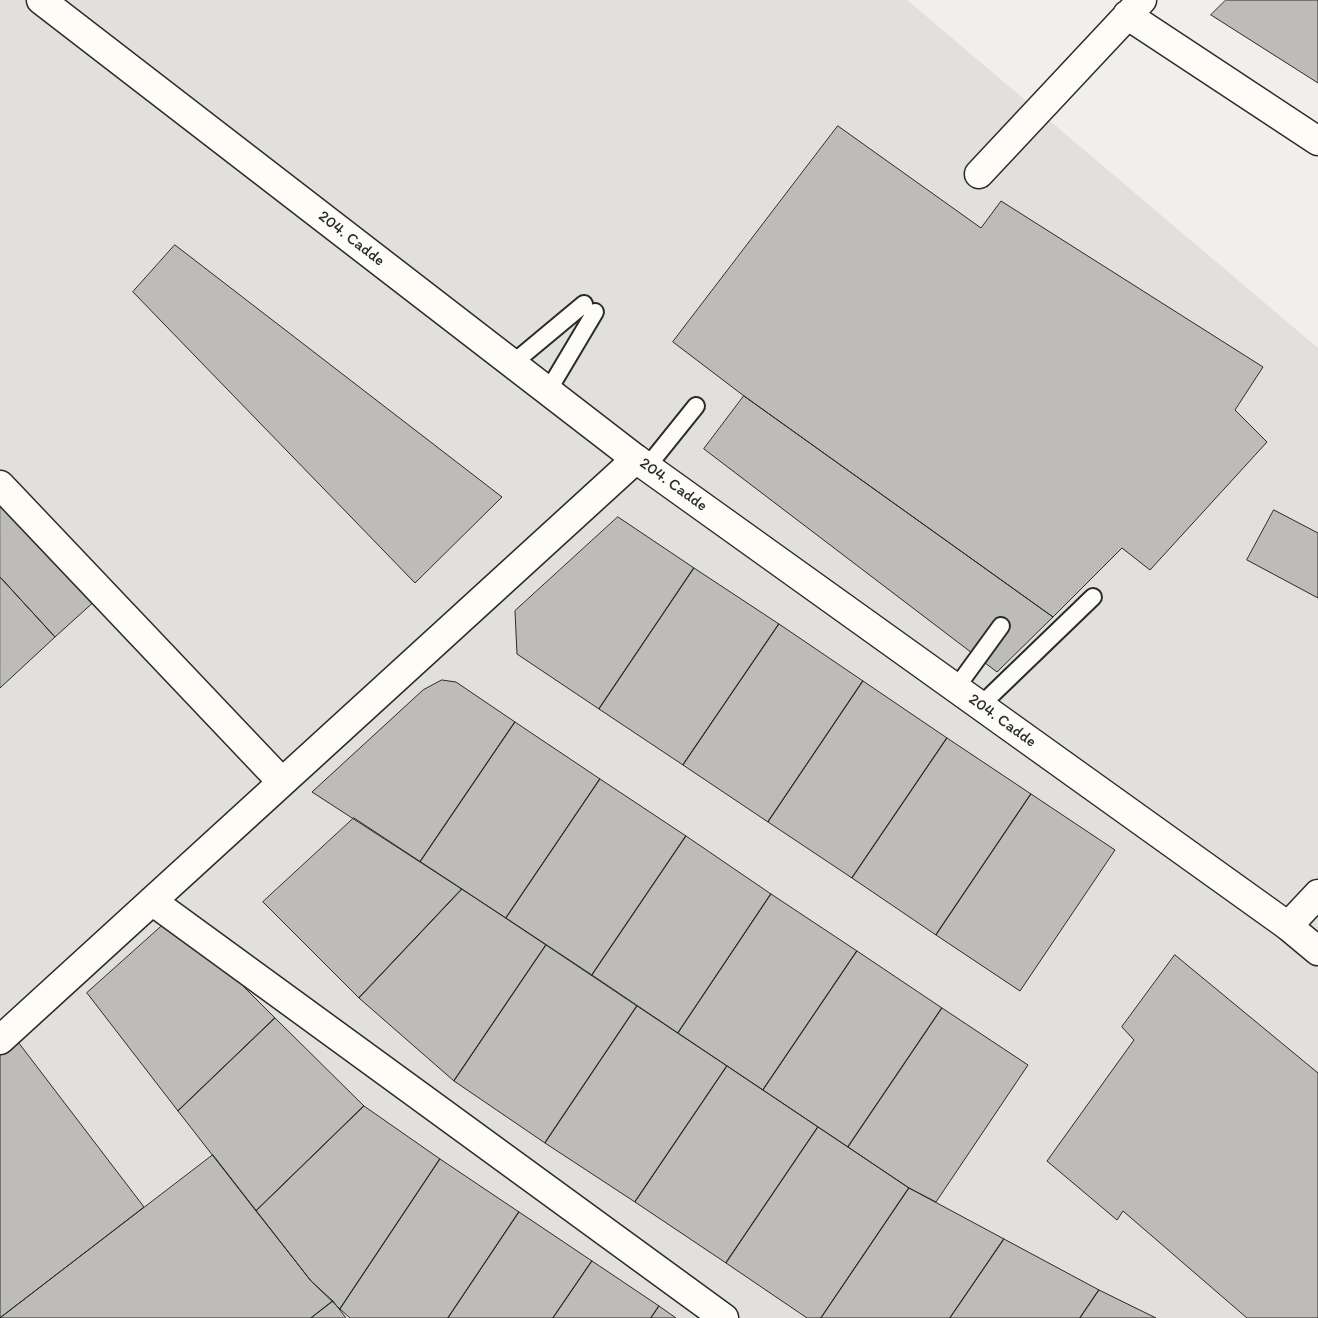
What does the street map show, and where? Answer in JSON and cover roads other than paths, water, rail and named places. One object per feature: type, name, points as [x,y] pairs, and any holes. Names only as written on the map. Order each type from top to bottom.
[{"type":"street","name":"204. Cadde","points":[[41,0],[642,463],[1288,926],[1318,951]]},
{"type":"street","points":[[979,174],[1135,8],[1318,141]]},
{"type":"street","points":[[0,1040],[282,782],[642,463]]},
{"type":"street","points":[[0,485],[282,782]]},
{"type":"street","points":[[1288,926],[1318,894]]},
{"type":"street","points":[[152,901],[724,1318]]},
{"type":"lane","points":[[512,364],[590,308],[548,391]]},
{"type":"lane","points":[[642,463],[696,406]]},
{"type":"lane","points":[[980,706],[1093,597]]},
{"type":"lane","points":[[956,688],[1001,626]]}]
